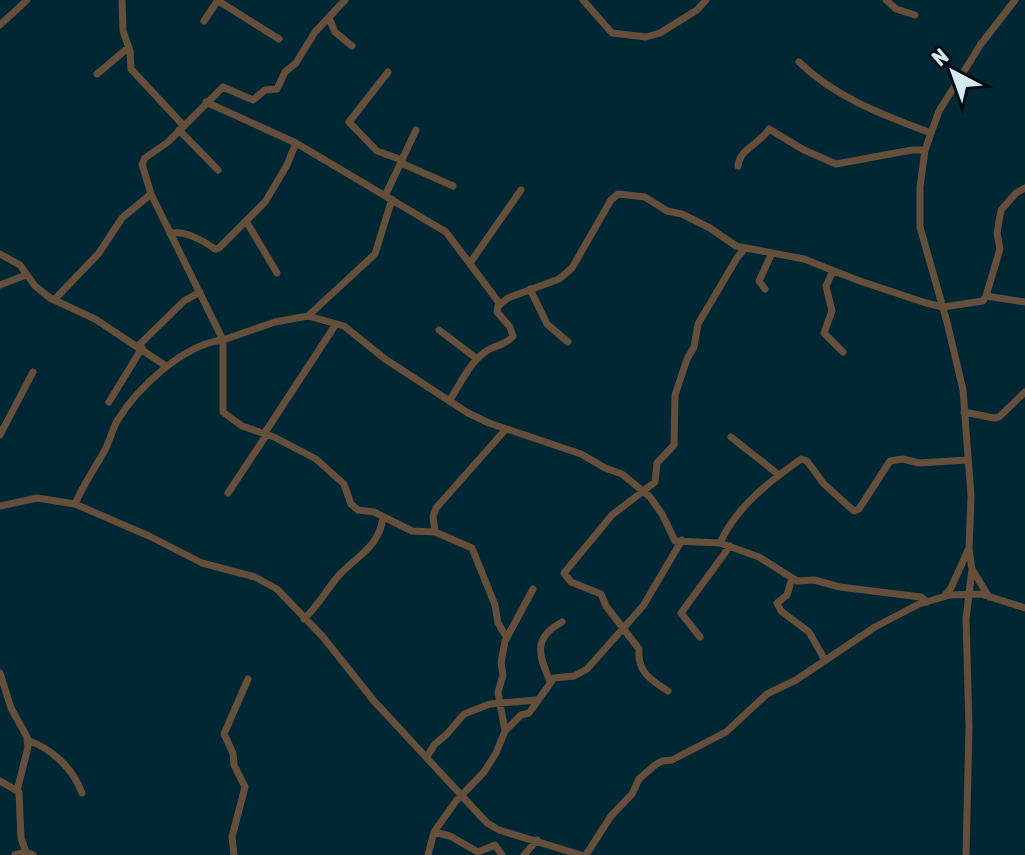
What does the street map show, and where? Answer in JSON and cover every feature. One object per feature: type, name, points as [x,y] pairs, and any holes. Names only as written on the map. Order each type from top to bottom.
[{"type":"street","points":[[0,25],[27,0]]},
{"type":"street","points":[[122,0],[123,31],[129,47],[131,69],[218,170]]},
{"type":"street","points":[[204,21],[218,0],[279,39]]},
{"type":"street","points":[[345,0],[315,32],[296,63],[285,72],[277,89],[265,90],[253,100],[223,87],[142,164],[151,194],[223,340],[223,412],[242,426],[316,459],[346,488],[354,508],[412,531],[435,532],[474,549],[479,570],[495,605],[498,623],[507,638]]},
{"type":"street","points":[[583,0],[612,33],[646,37],[679,22],[706,0]]},
{"type":"street","points":[[886,0],[896,9],[915,15]]},
{"type":"street","points":[[966,855],[969,727],[966,619],[972,569],[969,549],[971,496],[963,390],[920,227],[920,187],[925,150],[939,111],[1015,0]]},
{"type":"street","points":[[329,18],[335,32],[352,46]]},
{"type":"street","points":[[97,74],[129,47]]},
{"type":"street","points":[[799,62],[830,89],[888,117],[931,133]]},
{"type":"street","points":[[388,72],[349,122],[377,151],[453,186]]},
{"type":"street","points":[[206,102],[296,143],[446,232],[500,304]]},
{"type":"street","points":[[738,166],[744,151],[762,140],[769,129],[804,150],[836,164],[925,150]]},
{"type":"street","points":[[308,316],[375,254],[388,198],[416,130]]},
{"type":"street","points":[[170,234],[177,231],[217,249],[268,197],[296,143]]},
{"type":"street","points":[[449,401],[476,358],[489,348],[508,343],[513,336],[510,327],[497,312],[500,304],[559,279],[572,268],[611,200],[622,193],[645,197],[667,211],[682,214],[710,228],[728,243],[804,259],[943,307],[983,301],[1000,249],[997,233],[1001,210],[1025,188]]},
{"type":"street","points":[[470,263],[521,190]]},
{"type":"street","points":[[54,300],[99,253],[122,218],[151,194]]},
{"type":"street","points":[[246,221],[277,273]]},
{"type":"street","points":[[668,691],[647,678],[638,661],[639,649],[606,606],[601,594],[571,582],[564,573],[612,515],[655,482],[657,463],[674,445],[675,395],[694,347],[698,324],[745,248]]},
{"type":"street","points":[[765,289],[759,281],[772,253]]},
{"type":"street","points":[[0,254],[20,265],[35,286],[54,300],[95,319],[166,366]]},
{"type":"street","points":[[833,271],[826,286],[832,311],[824,333],[843,352]]},
{"type":"street","points":[[0,285],[26,275]]},
{"type":"street","points":[[530,289],[547,324],[568,342]]},
{"type":"street","points":[[109,402],[140,347],[184,301],[200,292]]},
{"type":"street","points":[[986,296],[1025,302]]},
{"type":"street","points":[[75,504],[81,488],[106,448],[115,424],[138,394],[166,366],[208,341],[223,340],[275,322],[308,316],[344,326],[385,359],[468,413],[581,454],[622,474],[650,497],[675,541],[720,543],[759,557],[792,578],[889,595],[921,597],[927,602]]},
{"type":"street","points":[[228,493],[336,324]]},
{"type":"street","points":[[439,330],[476,358]]},
{"type":"street","points":[[0,435],[33,372]]},
{"type":"street","points":[[964,412],[999,417],[1025,392]]},
{"type":"street","points":[[435,532],[433,517],[436,508],[506,429]]},
{"type":"street","points":[[731,437],[779,475]]},
{"type":"street","points":[[720,543],[750,500],[801,459],[807,461],[824,484],[854,511],[859,509],[890,461],[966,460]]},
{"type":"street","points":[[0,506],[37,498],[75,504],[202,563],[263,580],[277,589],[323,637],[374,701],[487,823],[499,830],[584,855],[646,773],[662,761],[672,760],[726,732],[767,694],[796,680],[875,627],[948,594],[969,549]]},
{"type":"street","points":[[304,619],[343,571],[369,549],[380,532],[383,517]]},
{"type":"street","points":[[428,855],[434,832],[491,762],[505,731],[521,715],[529,713],[550,681],[574,676],[587,669],[643,606],[682,540]]},
{"type":"street","points":[[700,637],[681,613],[730,546]]},
{"type":"street","points":[[972,569],[989,597]]},
{"type":"street","points":[[792,578],[787,595],[777,603],[781,611],[809,632],[825,660]]},
{"type":"street","points":[[505,731],[498,692],[503,675],[501,663],[507,638],[533,589]]},
{"type":"street","points":[[939,598],[989,597],[1025,608]]},
{"type":"street","points":[[550,681],[541,663],[541,646],[544,635],[562,622]]},
{"type":"street","points":[[0,673],[11,708],[25,732],[28,747],[17,791],[21,838],[29,854],[15,855]]},
{"type":"street","points":[[234,855],[232,837],[245,787],[224,734],[248,679]]},
{"type":"street","points":[[427,757],[434,745],[464,714],[500,703],[536,700]]},
{"type":"street","points":[[27,740],[42,744],[53,753],[77,780],[82,793]]},
{"type":"street","points":[[0,781],[17,791]]},
{"type":"street","points":[[434,832],[450,836],[478,852],[495,845],[502,855]]},
{"type":"street","points":[[524,855],[537,840]]}]
